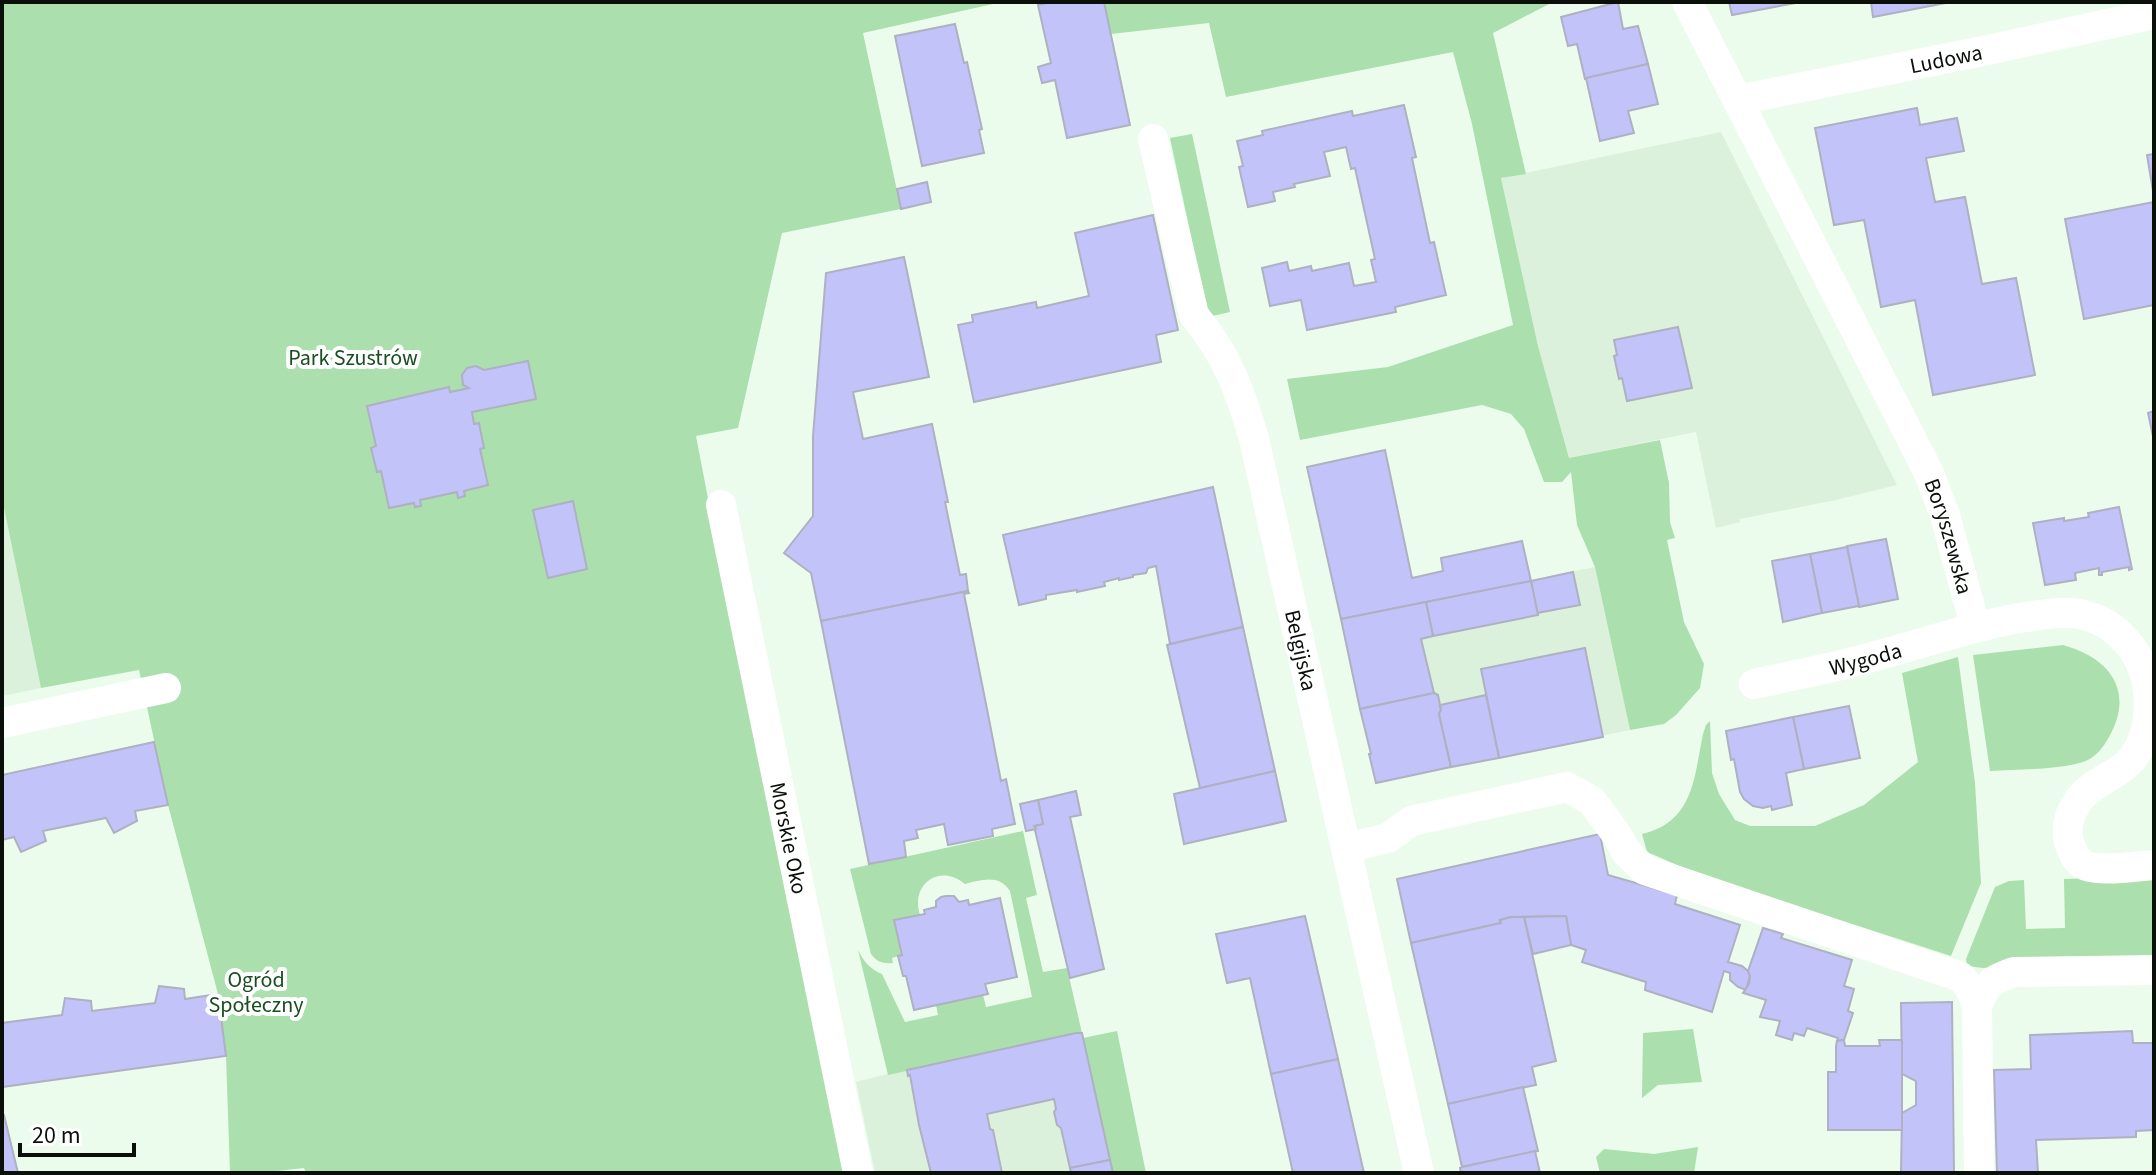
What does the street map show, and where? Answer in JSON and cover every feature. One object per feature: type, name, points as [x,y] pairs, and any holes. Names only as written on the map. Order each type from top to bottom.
[{"type":"street","name":"Boryszewska","points":[[1687,2],[1929,473],[1945,515],[1975,626]]},
{"type":"street","name":"Ludowa","points":[[1738,100],[2154,14]]},
{"type":"street","name":"Belgijska","points":[[1153,139],[1194,315],[1229,365],[1254,439],[1419,1173]]},
{"type":"street","name":"Morskie Oko","points":[[721,505],[858,1173]]},
{"type":"street","points":[[1975,626],[2069,612],[2109,625],[2126,640],[2139,658],[2148,679],[2151,702],[2148,733],[2133,758],[2083,795],[2068,817],[2069,840],[2075,856],[2083,865],[2094,868],[2154,865]]},
{"type":"street","name":"Wygoda","points":[[1754,684],[1871,658],[1975,626]]},
{"type":"street","points":[[2,723],[166,688]]},
{"type":"street","points":[[1346,848],[1388,838],[1411,821],[1567,787],[1592,801],[1626,852],[1645,870],[1961,977],[1977,1005],[1979,1173]]},
{"type":"street","points":[[1977,1005],[1985,988],[1994,979],[2014,972],[2154,970]]},
{"type":"shaded area","points":[[1721,132],[1897,485],[1740,519],[1740,522],[1716,528],[1696,432],[1569,458],[1538,346],[1501,178]]},
{"type":"shaded area","points":[[2,498],[41,688],[2,696]]},
{"type":"shaded area","points":[[1595,567],[1630,730],[1376,783],[1341,619]]},
{"type":"shaded area","points":[[1080,1033],[1113,1173],[875,1173],[856,1082]]},
{"type":"green space","name":"Park Szustrów","points":[[2,2],[1002,2],[863,33],[901,209],[782,233],[738,428],[696,436],[756,748],[846,1173],[306,1173],[304,1168],[230,1173],[226,1056],[218,994],[168,805],[139,670],[41,688],[2,498]]},
{"type":"green space","points":[[1104,2],[1553,2],[1493,33],[1526,174],[1501,178],[1538,346],[1569,458],[1660,440],[1669,483],[1670,522],[1675,538],[1667,540],[1684,622],[1704,664],[1700,688],[1676,715],[1664,724],[1630,730],[1595,567],[1577,525],[1571,472],[1562,482],[1544,482],[1524,429],[1511,414],[1482,405],[1300,440],[1287,379],[1388,367],[1513,325],[1472,124],[1453,52],[1226,97],[1209,23],[1111,34]]},
{"type":"green space","points":[[1192,134],[1230,312],[1208,317],[1170,138]]},
{"type":"green space","points":[[2063,645],[2094,658],[2113,679],[2119,705],[2107,741],[2091,758],[2073,765],[1990,771],[1973,655]]},
{"type":"green space","points":[[1958,657],[1975,783],[1981,883],[1951,956],[1698,874],[1647,852],[1642,834],[1672,819],[1689,796],[1703,734],[1710,721],[1712,773],[1719,794],[1735,820],[1750,826],[1815,826],[1864,805],[1918,762],[1902,673]]},
{"type":"green space","points":[[1023,831],[1037,895],[1026,898],[1043,972],[1067,968],[1082,1033],[888,1075],[858,950],[868,965],[882,974],[905,1022],[938,1015],[936,1005],[983,995],[986,1007],[1032,997],[1010,891],[1001,882],[990,880],[965,884],[946,876],[929,880],[919,894],[920,915],[895,921],[902,955],[892,958],[893,963],[886,963],[878,961],[871,954],[850,869]]},
{"type":"green space","points":[[2154,876],[2154,956],[1983,968],[1967,966],[1966,959],[1995,887],[2009,881],[2024,880],[2026,929],[2065,928],[2064,879]]},
{"type":"green space","points":[[1693,1029],[1702,1082],[1658,1085],[1642,1098],[1643,1033]]},
{"type":"green space","points":[[1117,1031],[1146,1173],[1113,1173],[1083,1038]]},
{"type":"green space","points":[[1698,1147],[1694,1173],[1600,1173],[1596,1157],[1604,1149],[1654,1154]]},
{"type":"building","points":[[1104,2],[1130,125],[1067,138],[1055,80],[1042,83],[1038,67],[1051,63],[1038,5]]},
{"type":"building","points":[[1618,2],[1623,29],[1638,26],[1648,64],[1585,79],[1577,44],[1568,46],[1561,17]]},
{"type":"building","points":[[1729,2],[1801,2],[1732,15]]},
{"type":"building","points":[[1871,2],[1951,2],[1873,17]]},
{"type":"building","points":[[955,24],[964,63],[967,62],[982,129],[979,130],[984,153],[922,166],[895,36]]},
{"type":"building","points":[[1648,64],[1658,104],[1628,111],[1634,133],[1600,141],[1586,78]]},
{"type":"building","points":[[1404,105],[1430,243],[1434,242],[1446,295],[1395,307],[1396,312],[1307,330],[1301,300],[1270,306],[1262,268],[1287,262],[1289,271],[1311,266],[1312,271],[1349,263],[1354,286],[1376,282],[1371,260],[1375,259],[1355,168],[1351,169],[1346,147],[1324,152],[1330,176],[1294,184],[1295,187],[1273,192],[1275,201],[1248,207],[1237,141],[1263,135],[1262,131],[1352,111],[1353,116]]},
{"type":"building","points":[[1917,108],[1920,125],[1957,118],[1964,151],[1926,158],[1935,202],[1965,197],[1982,284],[2016,278],[2035,375],[1933,395],[1915,300],[1881,307],[1864,220],[1834,225],[1815,128]]},
{"type":"building","points":[[2154,154],[2154,197],[2147,155]]},
{"type":"building","points":[[927,182],[931,202],[901,209],[897,189]]},
{"type":"building","points":[[2154,202],[2154,305],[2084,319],[2065,219]]},
{"type":"building","points":[[1153,215],[1178,330],[1156,335],[1161,362],[974,402],[958,325],[973,322],[972,315],[1036,302],[1037,308],[1089,296],[1075,233]]},
{"type":"building","points":[[904,257],[929,377],[853,392],[863,439],[932,424],[960,575],[966,574],[968,591],[821,621],[811,573],[784,553],[813,516],[813,436],[826,273]]},
{"type":"building","points":[[1678,327],[1692,388],[1627,401],[1614,356],[1617,355],[1614,340]]},
{"type":"building","points":[[528,361],[536,399],[472,412],[474,424],[479,423],[484,448],[480,449],[488,485],[464,491],[465,496],[458,498],[457,492],[420,500],[421,506],[415,507],[414,503],[389,508],[381,471],[377,472],[371,448],[376,446],[367,406],[449,387],[450,392],[469,388],[463,385],[462,375],[467,368],[476,366],[484,370]]},
{"type":"building","points":[[2154,411],[2154,441],[2148,413]]},
{"type":"building","points":[[1385,450],[1412,578],[1443,571],[1441,558],[1522,541],[1531,581],[1341,619],[1307,467]]},
{"type":"building","points":[[1213,487],[1243,627],[1170,644],[1156,566],[1133,577],[1104,582],[1105,586],[1046,595],[1046,599],[1019,605],[1003,535]]},
{"type":"building","points":[[573,501],[587,569],[548,578],[533,510]]},
{"type":"building","points":[[2119,507],[2132,569],[2129,570],[2129,567],[2099,575],[2099,568],[2075,573],[2076,580],[2045,585],[2033,523],[2089,517],[2088,513]]},
{"type":"building","points":[[1886,539],[1898,599],[1859,607],[1847,546]]},
{"type":"building","points":[[1847,547],[1859,606],[1822,613],[1810,554]]},
{"type":"building","points":[[1810,554],[1822,613],[1783,622],[1772,561]]},
{"type":"building","points":[[1573,572],[1580,605],[1537,613],[1531,581]]},
{"type":"building","points":[[1531,581],[1538,615],[1433,636],[1426,602]]},
{"type":"building","points":[[968,591],[964,594],[1001,781],[1006,779],[1015,824],[992,829],[993,836],[948,845],[944,824],[916,830],[918,838],[904,841],[906,857],[869,864],[821,621]]},
{"type":"building","points":[[1426,602],[1433,636],[1421,639],[1434,693],[1360,709],[1341,619]]},
{"type":"building","points":[[1243,627],[1275,771],[1200,788],[1167,645]]},
{"type":"building","points":[[1585,648],[1603,737],[1499,758],[1481,669]]},
{"type":"building","points":[[1434,693],[1438,695],[1451,767],[1376,783],[1360,709]]},
{"type":"building","points":[[1486,695],[1499,758],[1451,767],[1439,714],[1440,705]]},
{"type":"building","points":[[1849,706],[1860,758],[1804,769],[1793,717]]},
{"type":"building","points":[[1793,717],[1804,769],[1786,773],[1792,805],[1772,810],[1771,806],[1753,806],[1740,792],[1726,731]]},
{"type":"building","points":[[154,742],[168,805],[135,811],[137,821],[114,833],[106,818],[43,831],[46,841],[21,852],[14,837],[2,840],[2,775]]},
{"type":"building","points":[[1275,771],[1286,821],[1184,844],[1174,794]]},
{"type":"building","points":[[1076,791],[1081,815],[1070,817],[1104,969],[1070,978],[1034,826],[1043,824],[1038,800]]},
{"type":"building","points":[[1038,800],[1043,824],[1026,831],[1020,804]]},
{"type":"building","points":[[1600,834],[1608,875],[1677,895],[1675,904],[1740,925],[1728,962],[1748,971],[1750,976],[1746,990],[1738,987],[1730,980],[1730,973],[1724,971],[1712,1012],[1645,990],[1646,982],[1582,962],[1586,950],[1571,945],[1566,916],[1511,917],[1500,920],[1501,923],[1411,943],[1397,879]]},
{"type":"building","points":[[954,896],[959,902],[968,900],[969,905],[1000,898],[1017,977],[985,984],[988,994],[914,1010],[898,956],[902,955],[894,920],[925,914],[924,910],[936,907],[936,901]]},
{"type":"building","points":[[1305,916],[1338,1059],[1271,1074],[1250,978],[1227,983],[1216,934]]},
{"type":"building","points":[[1566,916],[1571,945],[1533,954],[1524,917]]},
{"type":"building","points":[[1524,917],[1556,1061],[1532,1067],[1536,1085],[1448,1104],[1411,943],[1501,923],[1500,920]]},
{"type":"building","points":[[1763,928],[1783,934],[1781,938],[1852,960],[1844,986],[1854,989],[1848,1011],[1853,1013],[1844,1040],[1837,1041],[1838,1038],[1807,1028],[1804,1036],[1794,1033],[1792,1040],[1776,1035],[1780,1021],[1760,1017],[1766,1000],[1743,993],[1749,984],[1748,971]]},
{"type":"building","points":[[159,986],[184,989],[185,999],[218,994],[226,1056],[2,1087],[2,1023],[62,1015],[65,998],[91,1001],[92,1011],[155,1003]]},
{"type":"building","points":[[1952,1002],[1954,1173],[1901,1173],[1902,1113],[1916,1105],[1916,1081],[1902,1074],[1901,1003]]},
{"type":"building","points":[[2132,1031],[2133,1043],[2154,1043],[2154,1130],[2136,1131],[2136,1137],[2036,1140],[2038,1173],[1997,1173],[1994,1070],[2031,1069],[2030,1035]]},
{"type":"building","points":[[1082,1033],[1110,1160],[1070,1168],[1061,1128],[1057,1125],[1054,1099],[987,1114],[1002,1173],[931,1173],[907,1070]]},
{"type":"building","points":[[1844,1040],[1845,1046],[1880,1046],[1879,1040],[1902,1040],[1902,1130],[1828,1130],[1828,1072],[1836,1072],[1837,1041]]},
{"type":"building","points":[[1338,1059],[1364,1173],[1293,1173],[1271,1074]]},
{"type":"building","points":[[1523,1087],[1538,1151],[1462,1167],[1448,1104]]},
{"type":"building","points":[[4,1115],[18,1173],[2,1173]]},
{"type":"building","points":[[1535,1151],[1540,1173],[1461,1173],[1462,1167]]},
{"type":"building","points":[[1110,1160],[1113,1173],[1071,1173],[1070,1168]]},
{"type":"park label","name":"Ogród Społeczny","points":[[256,992]]}]
